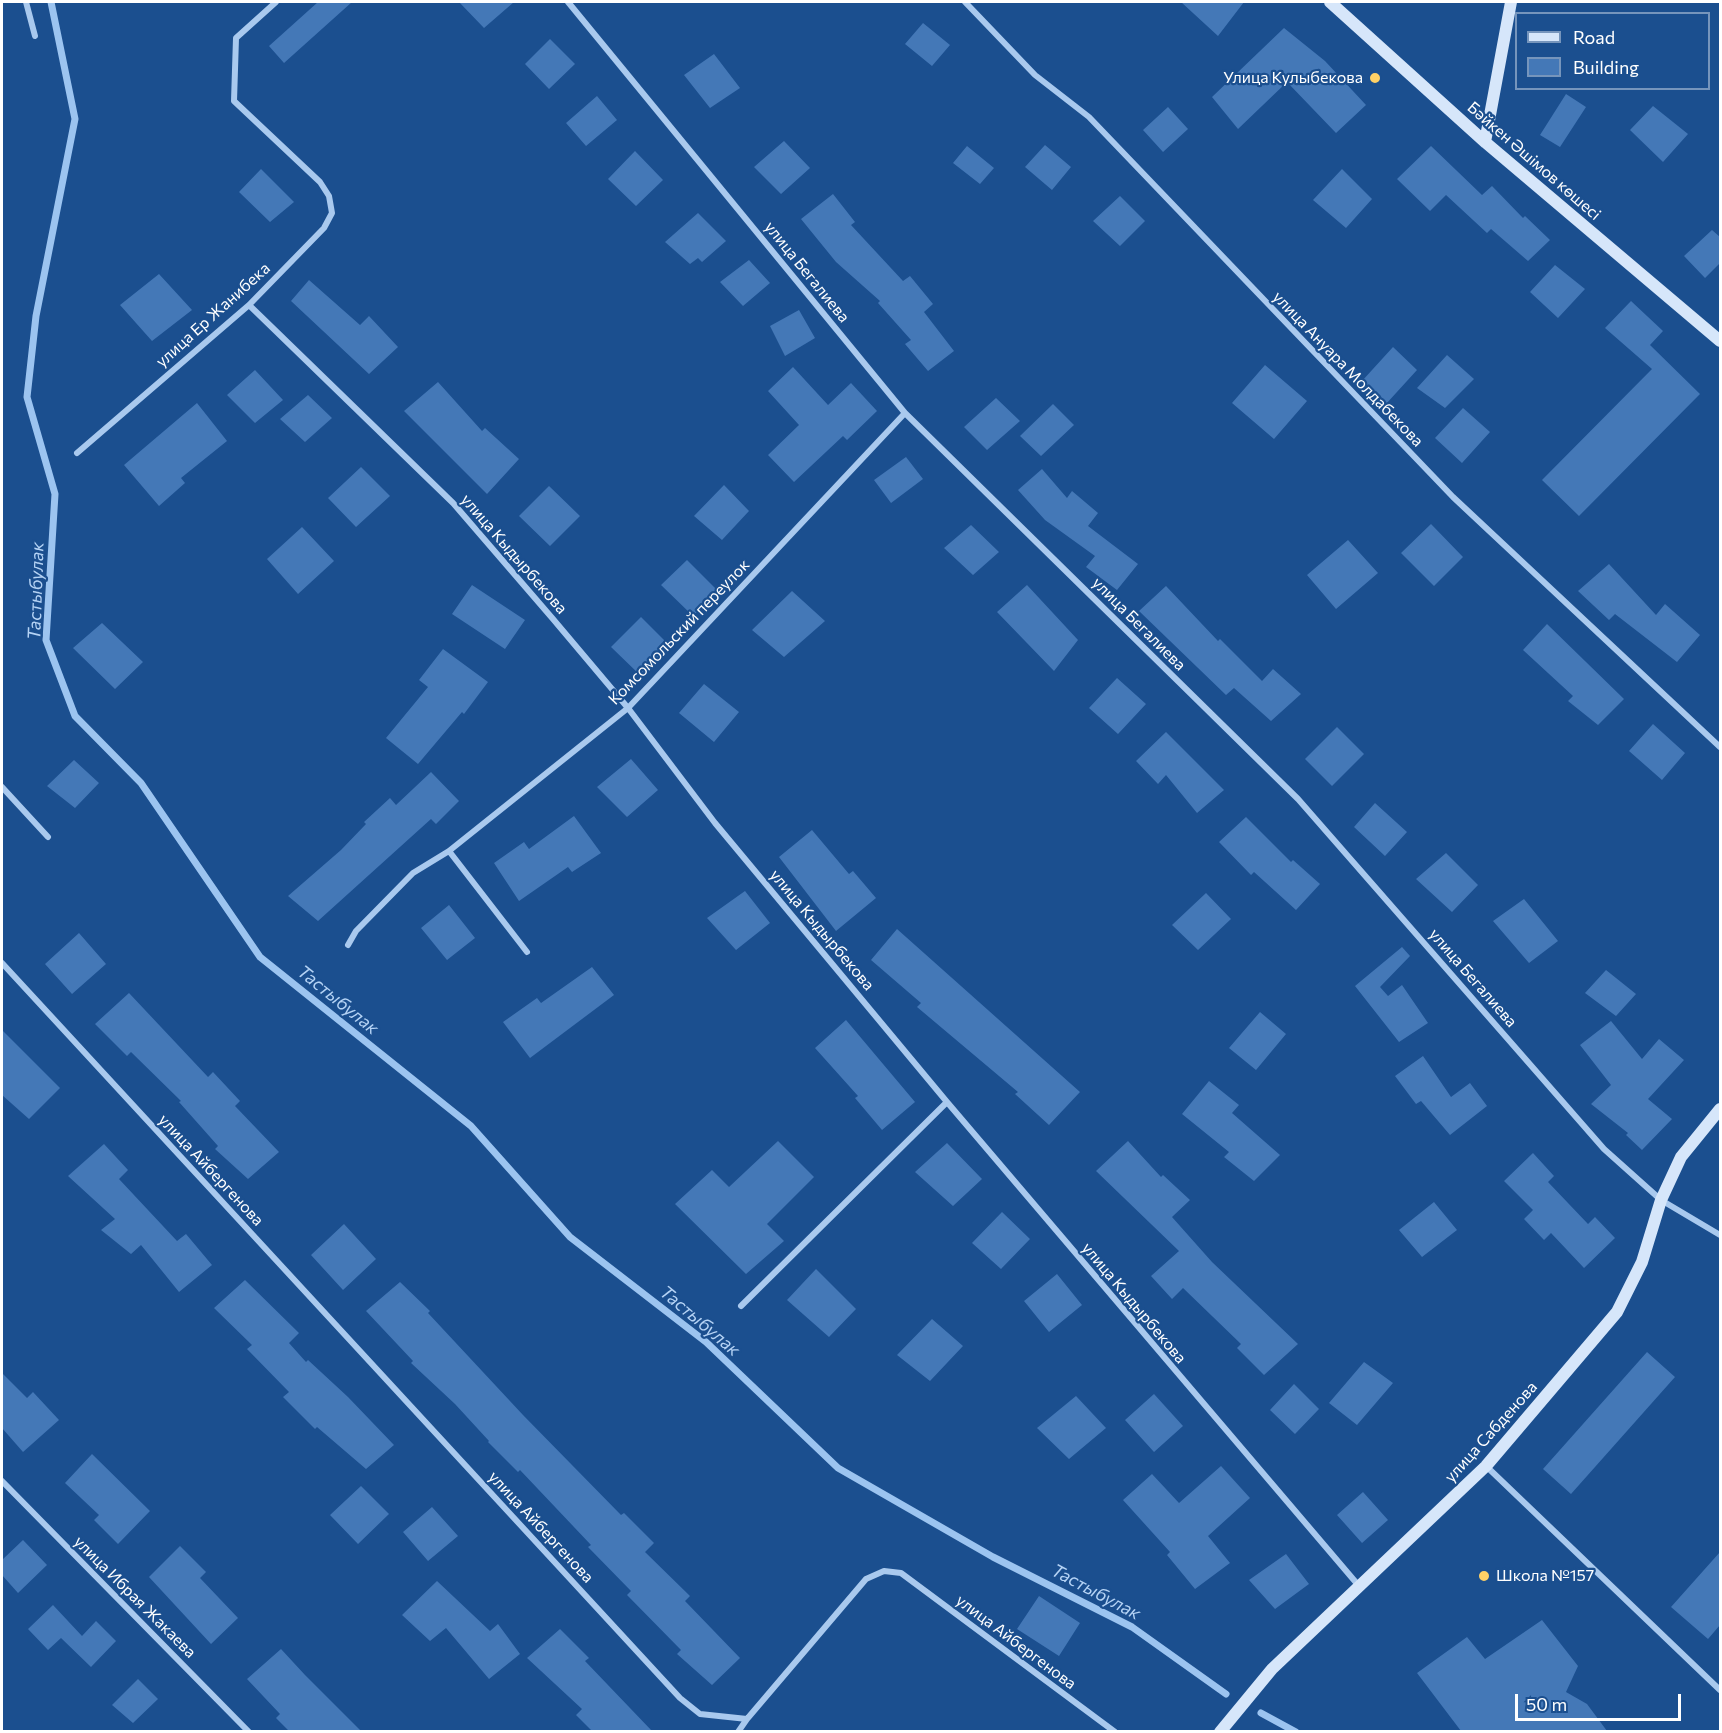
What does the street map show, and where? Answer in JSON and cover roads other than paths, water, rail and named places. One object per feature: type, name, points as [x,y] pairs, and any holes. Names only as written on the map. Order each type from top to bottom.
[{"type":"street","points":[[26,2],[35,36]]},
{"type":"street","name":"улица Ер Жанибека","points":[[77,453],[249,306],[324,228],[332,213],[329,196],[320,182],[234,101],[236,38],[276,2]]},
{"type":"street","name":"улица Бегалиева","points":[[568,2],[905,413],[1298,799],[1604,1149],[1660,1200],[1720,1235]]},
{"type":"street","name":"улица Ануара Молдабекова","points":[[964,2],[1035,75],[1089,117],[1453,497],[1720,747]]},
{"type":"street","name":"Бәйкен Әшімов көшесі","points":[[1330,2],[1485,142],[1720,341]]},
{"type":"street","points":[[1485,142],[1511,2]]},
{"type":"street","name":"улица Кыдырбекова","points":[[249,306],[453,503],[628,708],[716,823],[947,1102],[1359,1587]]},
{"type":"street","name":"Комсомольский переулок","points":[[348,945],[356,931],[413,873],[448,851],[628,708],[905,413]]},
{"type":"street","points":[[2,787],[48,837]]},
{"type":"street","points":[[448,851],[527,952]]},
{"type":"street","name":"улица Айбергенова","points":[[2,963],[680,1698],[700,1714],[747,1719],[866,1579],[884,1571],[901,1573],[1115,1731]]},
{"type":"street","points":[[741,1306],[947,1102]]},
{"type":"street","name":"улица Сабденова","points":[[1220,1731],[1272,1669],[1486,1466],[1617,1312],[1642,1262],[1660,1200],[1681,1157],[1720,1109]]},
{"type":"street","points":[[1486,1466],[1720,1690]]},
{"type":"street","name":"улица Ибрая Жакаева","points":[[2,1481],[249,1731]]},
{"type":"street","points":[[738,1731],[747,1719]]},
{"type":"waterway","name":"Тастыбулак","points":[[51,2],[75,119],[36,316],[27,397],[55,494],[46,640],[75,716],[141,783],[260,957],[471,1126],[570,1237],[706,1342],[838,1468],[993,1557],[1132,1627],[1226,1694]]},
{"type":"waterway","name":"Тастыбулак","points":[[1261,1713],[1296,1732]]},
{"type":"place","name":"Улица Кулыбекова","points":[[1375,78]]},
{"type":"place","name":"Школа №157","points":[[1484,1576]]}]
